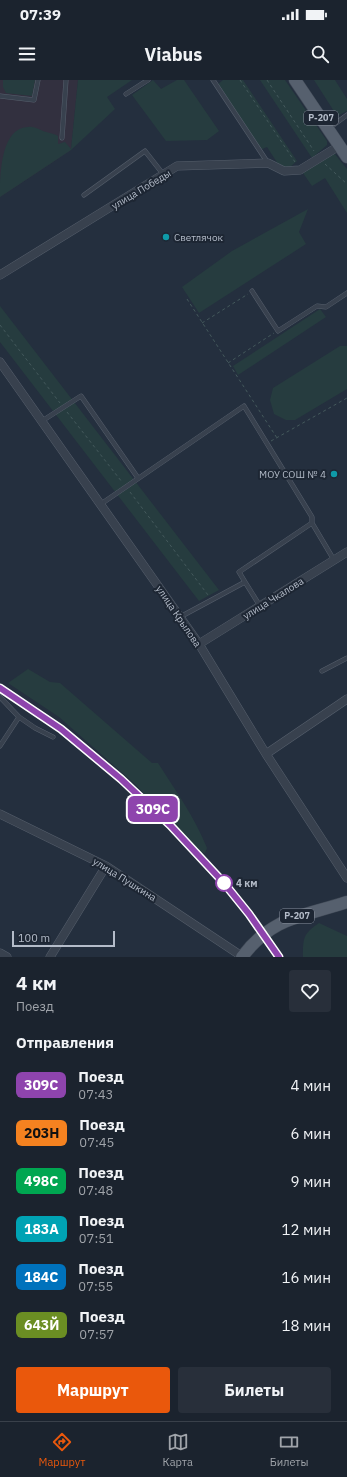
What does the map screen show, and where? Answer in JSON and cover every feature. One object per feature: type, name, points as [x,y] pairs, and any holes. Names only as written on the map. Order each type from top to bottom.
[{"type":"main road","name":"Р-207","points":[[295,80],[347,157]]},
{"type":"main road","name":"Р-207","points":[[243,957],[254,943],[278,924],[292,918],[347,902]]},
{"type":"street","points":[[300,170],[339,146]]},
{"type":"street","name":"улица Победы","points":[[0,275],[178,166],[268,163],[284,171],[300,170]]},
{"type":"street","name":"улица Крылова","points":[[0,362],[199,644],[266,754],[347,878]]},
{"type":"street","name":"улица Чкалова","points":[[199,644],[347,552]]},
{"type":"street","points":[[266,754],[347,699]]},
{"type":"street","name":"улица Пушкина","points":[[0,814],[106,866],[243,957]]},
{"type":"street","points":[[50,957],[106,866]]},
{"type":"street","points":[[0,953],[7,957]]},
{"type":"lane","points":[[0,96],[34,100],[38,80]]},
{"type":"lane","points":[[62,138],[66,80]]},
{"type":"lane","points":[[126,94],[148,80]]},
{"type":"lane","points":[[213,80],[268,163]]},
{"type":"lane","points":[[328,129],[347,117]]},
{"type":"lane","points":[[84,195],[145,151],[164,175]]},
{"type":"lane","points":[[252,291],[278,331],[317,306],[326,307],[347,293]]},
{"type":"lane","points":[[42,421],[81,396],[138,478]]},
{"type":"lane","points":[[101,504],[244,406],[312,517],[312,523],[334,560]]},
{"type":"lane","points":[[260,606],[239,572],[312,523]]},
{"type":"lane","points":[[180,617],[245,582]]},
{"type":"lane","points":[[322,670],[347,658]]},
{"type":"lane","points":[[0,697],[19,717],[35,728],[53,737]]},
{"type":"lane","points":[[0,746],[19,717]]},
{"type":"path","points":[[240,80],[300,170]]},
{"type":"path","points":[[266,80],[318,158],[347,184]]},
{"type":"path","points":[[202,323],[252,291]]},
{"type":"path","points":[[187,299],[277,438]]},
{"type":"path","points":[[0,325],[212,600]]},
{"type":"path","points":[[228,363],[278,331]]},
{"type":"path","points":[[267,444],[347,398]]},
{"type":"shaded area","points":[[0,80],[78,80],[71,150],[0,197]]},
{"type":"green space","points":[[3,80],[35,80],[32,96],[6,93],[3,87]]},
{"type":"green space","points":[[78,80],[132,80],[107,97],[115,109],[71,150],[0,197],[1,166],[7,144],[19,129],[32,127],[54,134],[58,136],[58,144],[65,142],[71,149]]},
{"type":"green space","points":[[153,80],[161,89],[177,80],[184,80],[219,131],[207,140],[166,141],[132,95]]},
{"type":"green space","points":[[223,80],[243,80],[297,161],[290,167],[280,167],[267,147],[260,150],[217,85]]},
{"type":"green space","points":[[260,80],[285,80],[327,141],[327,145],[312,158]]},
{"type":"green space","points":[[314,80],[335,80],[347,99],[347,111],[337,116]]},
{"type":"green space","points":[[334,153],[347,169],[347,213],[325,178],[312,186],[303,173]]},
{"type":"green space","points":[[308,209],[299,232],[306,244],[199,313],[182,287],[232,251]]},
{"type":"green space","points":[[0,306],[219,590],[199,601],[0,342]]},
{"type":"green space","points":[[320,309],[326,317],[238,375],[233,366]]},
{"type":"green space","points":[[340,346],[347,346],[347,389],[295,420],[286,420],[274,414],[270,400],[273,388]]},
{"type":"green space","points":[[28,669],[50,682],[60,683],[152,763],[158,763],[197,826],[207,848],[205,853],[199,852],[136,785],[59,717],[8,683]]},
{"type":"green space","points":[[319,923],[347,936],[347,957],[303,957],[305,937],[310,930]]},
{"type":"railway","points":[[0,688],[61,729],[121,779],[170,825],[249,914],[279,957]]},
{"type":"train","name":"309С","points":[[0,688],[61,729],[121,779],[170,825],[224,883],[249,914],[279,957]]},
{"type":"place","name":"Светлячок","points":[[166,237]]},
{"type":"place","name":"МОУ СОШ № 4","points":[[334,474]]},
{"type":"place","name":"4 км","points":[[224,883]]}]
